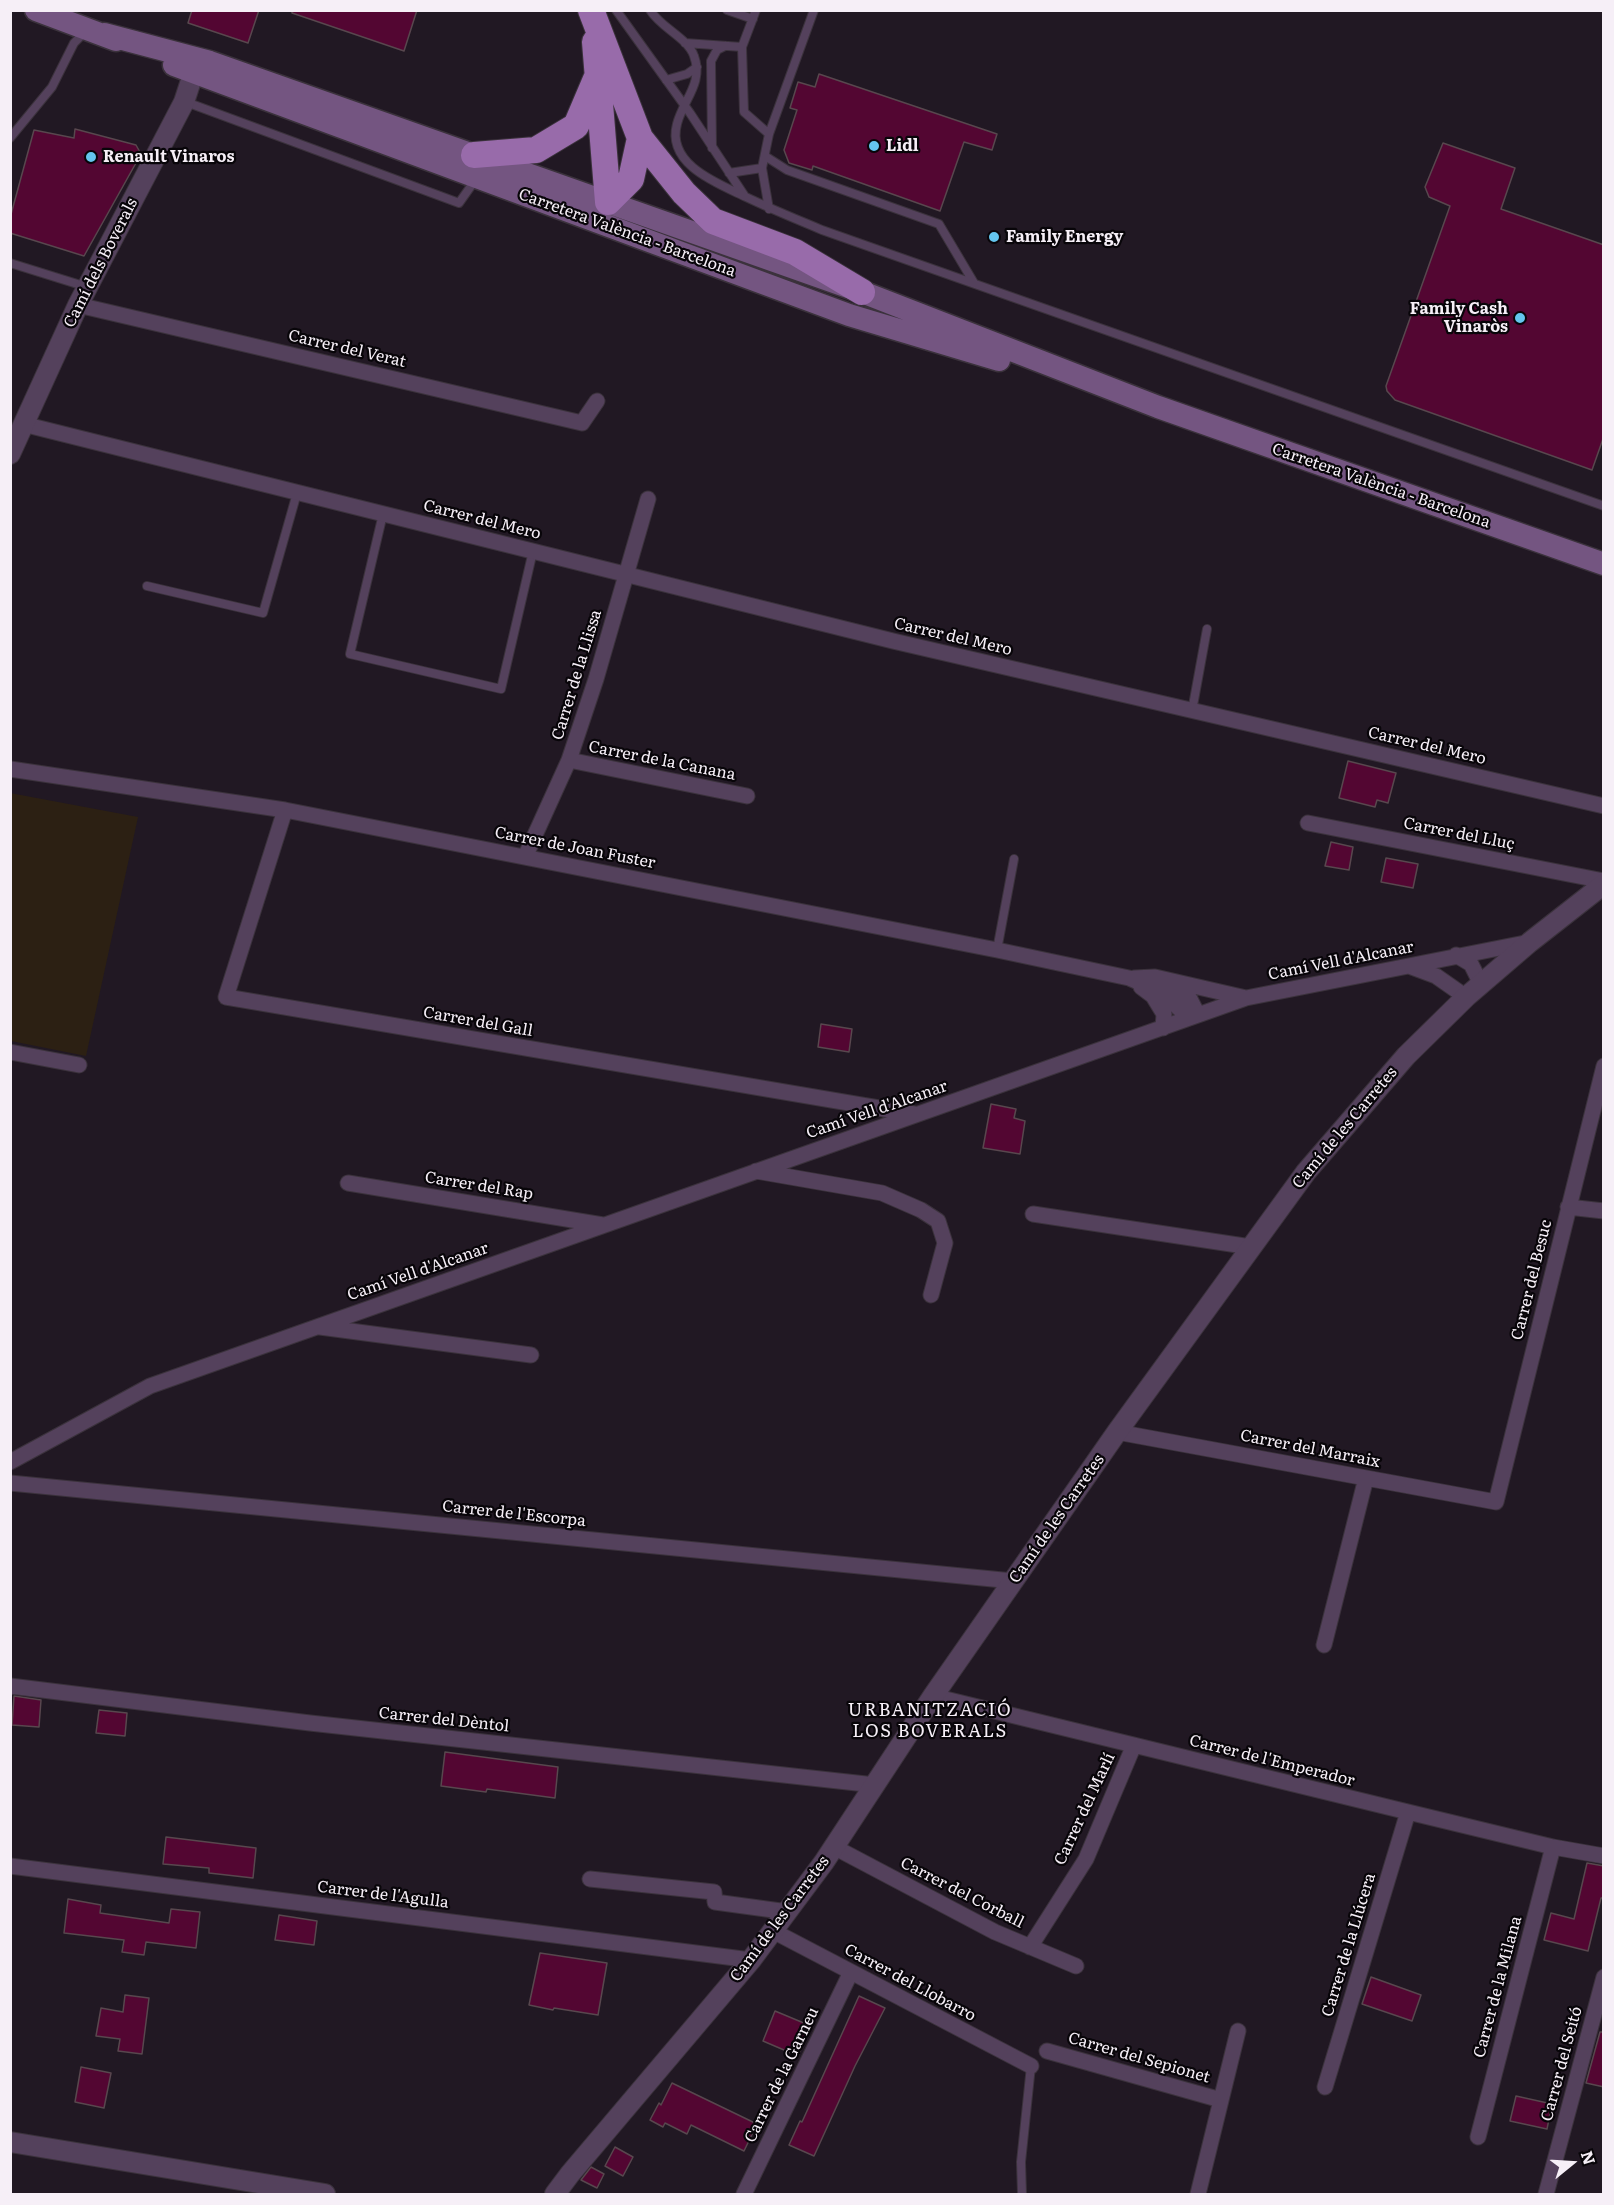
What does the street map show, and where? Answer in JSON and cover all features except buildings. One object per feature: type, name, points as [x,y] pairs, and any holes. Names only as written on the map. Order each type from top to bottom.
[{"type":"highway","points":[[600,12],[598,76],[608,202]]},
{"type":"highway","points":[[600,12],[640,138],[684,193],[713,221],[795,252],[862,292]]},
{"type":"highway","points":[[476,167],[536,150],[576,126],[598,76]]},
{"type":"highway","points":[[608,202],[631,179],[640,138]]},
{"type":"main road","name":"Carretera València - Barcelona","points":[[36,10],[476,167],[849,315],[1158,407]]},
{"type":"main road","name":"Carretera València - Barcelona","points":[[196,66],[379,142],[608,202],[862,292],[1158,407],[1604,564]]},
{"type":"main road","points":[[379,142],[482,170],[586,207],[608,202],[627,222],[849,315]]},
{"type":"street","name":"Camí dels Boverals","points":[[10,454],[78,304],[184,102],[196,66]]},
{"type":"street","name":"Carrer del Verat","points":[[78,304],[582,423],[597,401]]},
{"type":"street","name":"Carrer del Mero","points":[[23,424],[893,641],[1604,806]]},
{"type":"street","name":"Carrer de la Llissa","points":[[525,857],[569,760],[596,679],[648,499]]},
{"type":"street","name":"Carrer de la Canana","points":[[569,760],[747,796]]},
{"type":"street","name":"Carrer de Joan Fuster","points":[[10,769],[285,810],[997,950],[1129,978],[1163,993],[1194,1017]]},
{"type":"street","name":"Carrer del Gall","points":[[285,810],[226,998],[917,1115]]},
{"type":"street","name":"Carrer del Lluç","points":[[1308,823],[1604,883]]},
{"type":"street","name":"Camí de les Carretes","points":[[555,2194],[752,1960],[834,1847],[933,1696],[1117,1432],[1306,1172],[1407,1056],[1466,997],[1604,883]]},
{"type":"street","name":"Camí Vell d'Alcanar","points":[[10,1462],[150,1386],[1246,998],[1530,942]]},
{"type":"street","points":[[1456,955],[1471,964],[1481,984]]},
{"type":"street","points":[[1409,966],[1444,980],[1466,997]]},
{"type":"street","name":"Carrer de Joan Fuster","points":[[1129,978],[1155,977],[1246,998]]},
{"type":"street","name":"Carrer de Joan Fuster","points":[[1129,978],[1153,996],[1164,1014],[1163,1028]]},
{"type":"street","points":[[1444,980],[1449,1014]]},
{"type":"street","points":[[1172,981],[1190,999],[1194,1017]]},
{"type":"street","points":[[10,1052],[79,1065]]},
{"type":"street","name":"Carrer del Besuc","points":[[1496,1502],[1604,1066]]},
{"type":"street","points":[[756,1171],[882,1193],[921,1210],[938,1221],[945,1243],[931,1295]]},
{"type":"street","name":"Carrer del Rap","points":[[348,1183],[605,1225]]},
{"type":"street","points":[[1568,1207],[1604,1211]]},
{"type":"street","points":[[1033,1214],[1251,1247]]},
{"type":"street","name":"Camí Vell d'Alcanar","points":[[316,1327],[531,1356]]},
{"type":"street","name":"Carrer del Marraix","points":[[1117,1432],[1496,1502]]},
{"type":"street","points":[[1324,1645],[1366,1478]]},
{"type":"street","name":"Carrer de l'Escorpa","points":[[10,1483],[1013,1581]]},
{"type":"street","name":"Carrer del Dèntol","points":[[10,1686],[321,1725],[875,1785]]},
{"type":"street","name":"Carrer de l'Emperador","points":[[933,1696],[1554,1847],[1604,1856]]},
{"type":"street","name":"Carrer del Marlí","points":[[1030,1947],[1086,1859],[1134,1745]]},
{"type":"street","name":"Carrer de la Llúcera","points":[[1325,2087],[1408,1812]]},
{"type":"street","name":"Carrer del Corball","points":[[834,1847],[995,1932],[1076,1966]]},
{"type":"street","name":"Carrer de la Milana","points":[[1478,2137],[1554,1847]]},
{"type":"street","name":"Carrer de l'Agulla","points":[[10,1866],[752,1960]]},
{"type":"street","points":[[590,1879],[714,1892],[714,1902],[788,1911]]},
{"type":"street","name":"Carrer del Llobarro","points":[[773,1931],[1031,2066]]},
{"type":"street","name":"Carrer de la Garneu","points":[[744,2194],[851,1972]]},
{"type":"street","name":"Carrer del Seitó","points":[[1546,2194],[1604,1977]]},
{"type":"street","name":"Carrer del Sepionet","points":[[1198,2194],[1238,2031]]},
{"type":"street","name":"Carrer del Sepionet","points":[[1047,2051],[1221,2100]]},
{"type":"street","points":[[10,2142],[325,2194]]},
{"type":"street","points":[[570,2174],[571,2194]]},
{"type":"lane","points":[[650,10],[655,18],[693,52],[697,79],[693,93],[679,118],[676,131],[680,150],[704,177],[769,209],[974,284],[1604,506]]},
{"type":"lane","points":[[726,10],[754,15],[742,47],[744,112],[769,134]]},
{"type":"lane","points":[[769,209],[762,168],[769,134],[814,10]]},
{"type":"lane","points":[[600,12],[666,80],[745,196]]},
{"type":"lane","points":[[10,138],[52,87],[75,43],[95,32]]},
{"type":"lane","points":[[685,43],[742,47]]},
{"type":"lane","points":[[712,150],[711,62],[717,50],[726,46]]},
{"type":"lane","points":[[666,80],[687,74],[697,67]]},
{"type":"lane","points":[[184,102],[459,203],[476,167]]},
{"type":"lane","points":[[765,156],[788,170],[939,224],[974,284]]},
{"type":"lane","points":[[729,173],[762,168]]},
{"type":"lane","points":[[10,263],[88,287]]},
{"type":"lane","points":[[147,586],[263,613],[297,493]]},
{"type":"lane","points":[[382,514],[350,654],[501,689],[533,552]]},
{"type":"lane","points":[[1192,711],[1208,629]]},
{"type":"lane","points":[[997,950],[1014,859]]},
{"type":"lane","points":[[1022,2194],[1021,2162],[1031,2066]]},
{"type":"shaded area","points":[[10,793],[138,817],[86,1056],[11,1041]]},
{"type":"place","name":"Lidl","points":[[874,146]]},
{"type":"place","name":"Renault Vinaros","points":[[91,157]]},
{"type":"place","name":"Family Energy","points":[[994,237]]},
{"type":"place","name":"Family Cash Vinaròs","points":[[1520,318]]},
{"type":"district","name":"URBANITZACIÓ LOS BOVERALS","points":[[930,1721]]}]
